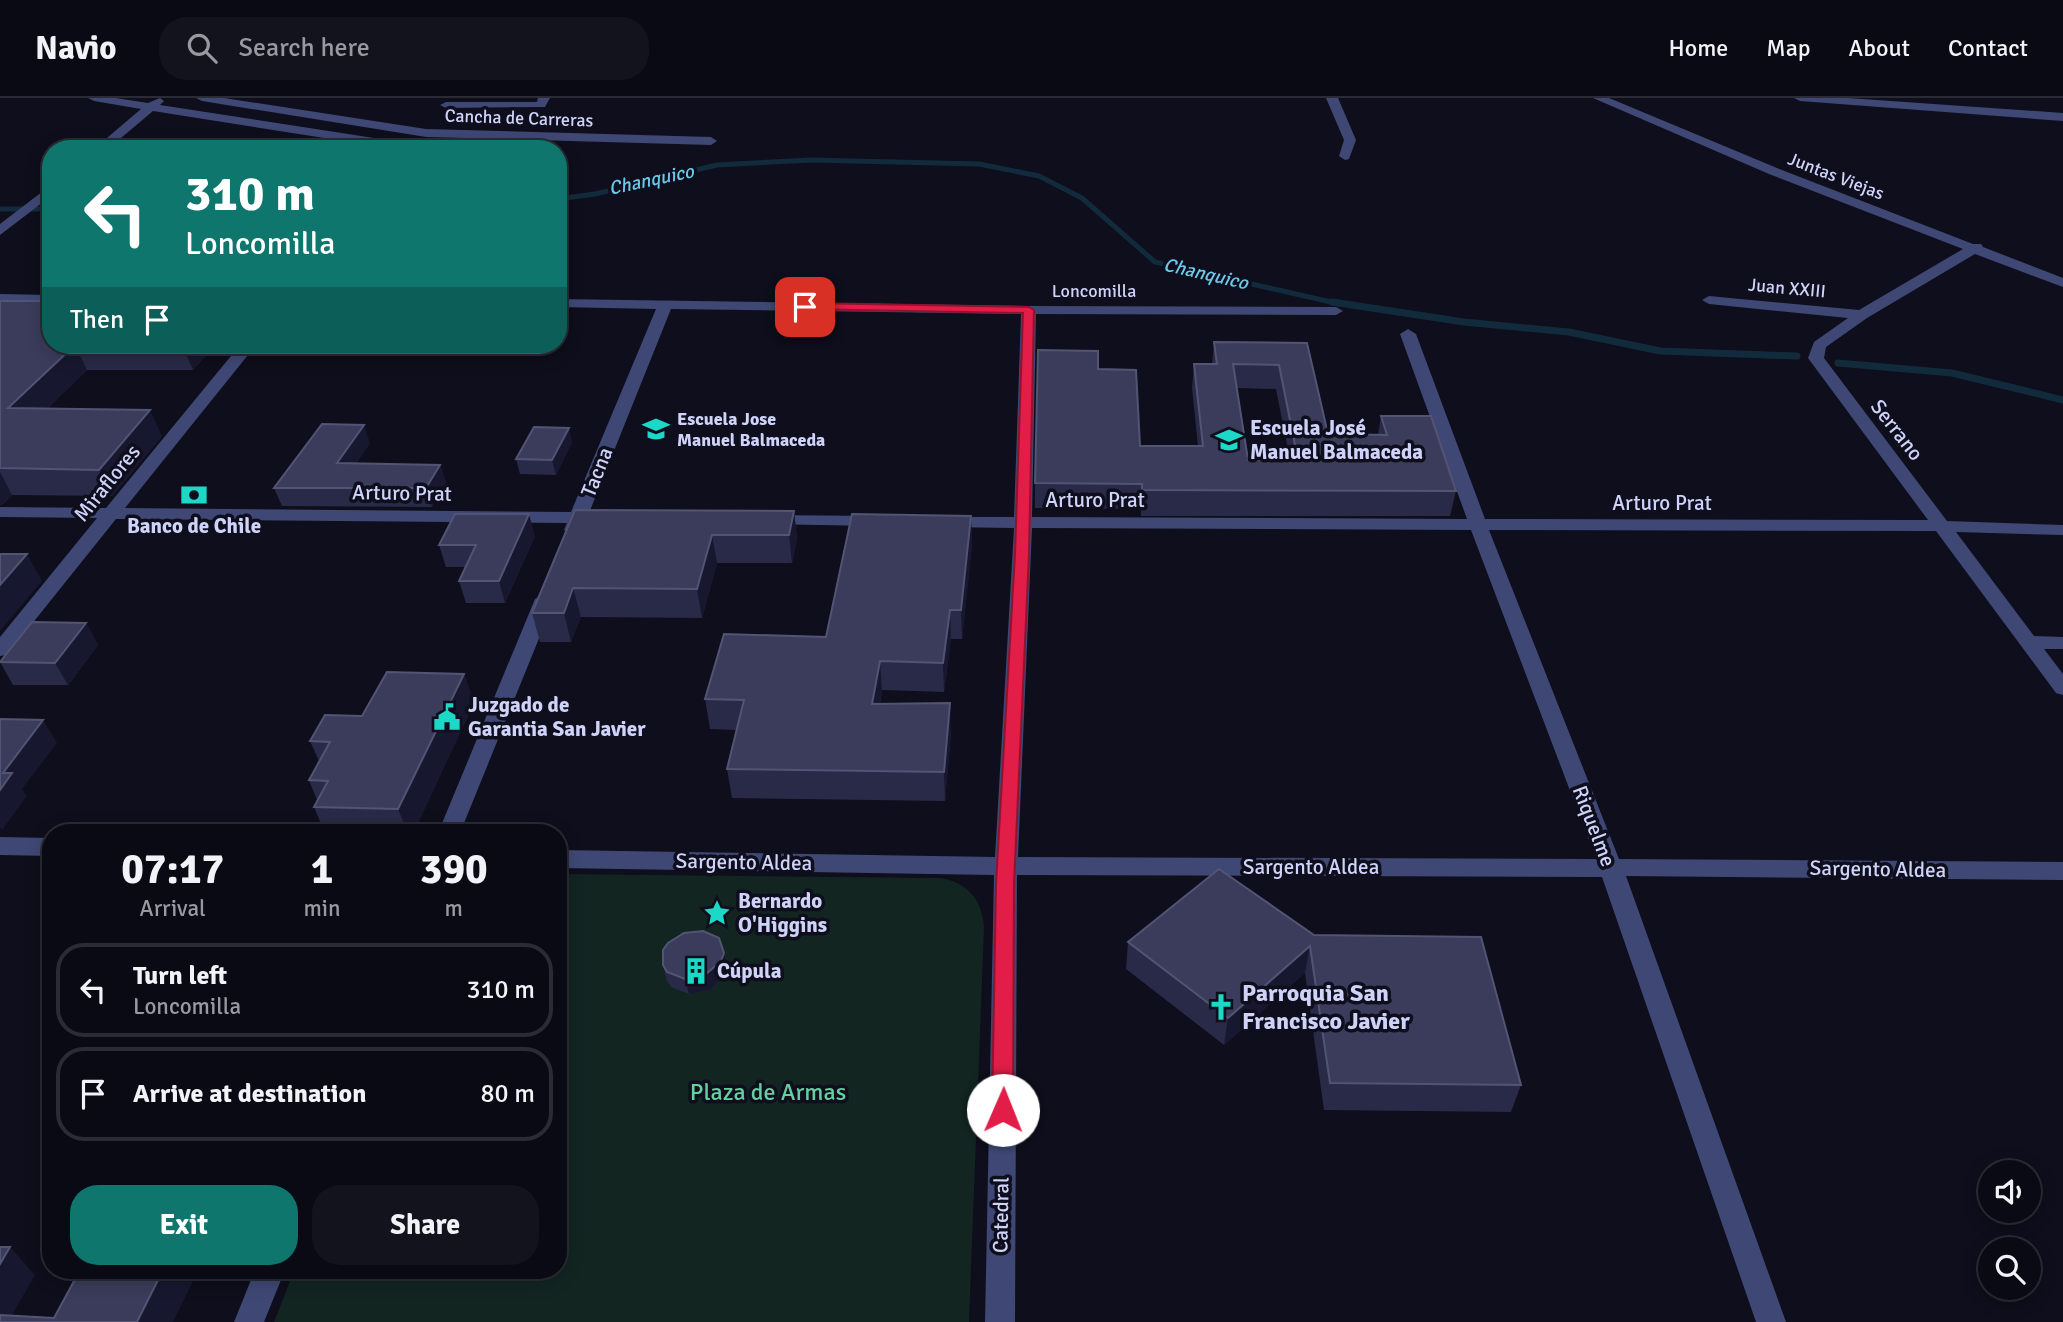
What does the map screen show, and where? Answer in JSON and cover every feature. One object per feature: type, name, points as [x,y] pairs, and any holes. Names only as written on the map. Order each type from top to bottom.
[{"type":"street","points":[[94,98],[125,103],[150,103],[366,140]]},
{"type":"street","points":[[110,140],[150,103],[162,98]]},
{"type":"street","name":"Cancha de Carreras","points":[[202,98],[439,115],[711,141]]},
{"type":"street","points":[[1332,98],[1350,141],[1345,156]]},
{"type":"street","name":"Juntas Viejas","points":[[1599,98],[1773,171],[1976,247],[2063,283]]},
{"type":"street","points":[[1800,98],[2063,117]]},
{"type":"street","points":[[419,140],[439,115],[542,102]]},
{"type":"street","points":[[0,231],[42,196]]},
{"type":"street","name":"Serrano","points":[[1976,247],[1862,315],[1819,345],[1816,358],[1830,381],[1943,526],[2063,688]]},
{"type":"street","points":[[0,298],[42,299]]},
{"type":"street","name":"Juan XXIII","points":[[1709,300],[1862,315]]},
{"type":"street","name":"Loncomilla","points":[[567,303],[1029,310],[1336,310]]},
{"type":"street","name":"Tacna","points":[[566,546],[665,305]]},
{"type":"street","name":"Catedral","points":[[1000,1322],[1005,884],[1023,523],[1029,310]]},
{"type":"street","name":"Riquelme","points":[[1408,334],[1478,525],[1611,868],[1771,1322]]},
{"type":"street","name":"Miraflores","points":[[0,650],[241,354]]},
{"type":"street","name":"Arturo Prat","points":[[0,512],[618,519]]},
{"type":"street","points":[[754,520],[890,521]]},
{"type":"street","name":"Arturo Prat","points":[[930,522],[1943,526],[2063,530]]},
{"type":"street","points":[[453,824],[550,585]]},
{"type":"street","points":[[2029,642],[2063,643]]},
{"type":"street","points":[[0,846],[42,848]]},
{"type":"street","name":"Sargento Aldea","points":[[567,859],[1008,865],[1665,866],[2063,871]]},
{"type":"street","points":[[249,1322],[266,1279]]},
{"type":"green space","name":"Plaza de Armas","points":[[567,874],[940,878],[958,883],[976,900],[984,927],[969,1322],[274,1322],[291,1279],[567,1279]]},
{"type":"building","points":[[0,301],[42,301],[42,354],[65,354],[8,408],[150,410],[99,470],[0,468]]},
{"type":"building","points":[[1214,342],[1307,343],[1328,434],[1387,435],[1381,416],[1431,416],[1456,491],[1142,490],[1142,484],[1035,483],[1038,350],[1098,351],[1098,369],[1136,370],[1140,446],[1203,446],[1194,364],[1217,364]],"holes":[[[1233,364],[1279,365],[1298,460],[1248,460]]]},
{"type":"building","points":[[322,424],[364,425],[337,463],[440,465],[426,488],[274,488]]},
{"type":"building","points":[[534,427],[569,428],[552,460],[516,459]]},
{"type":"building","points":[[575,510],[794,511],[789,535],[712,535],[697,589],[573,588],[564,613],[532,613]]},
{"type":"building","points":[[455,514],[529,514],[499,581],[459,581],[476,545],[439,545]]},
{"type":"building","points":[[852,514],[971,516],[961,610],[950,610],[943,663],[880,661],[872,704],[950,703],[944,772],[727,769],[744,700],[705,699],[724,634],[826,637]]},
{"type":"building","points":[[0,554],[27,554],[0,585]]},
{"type":"building","points":[[32,622],[86,623],[55,663],[0,662]]},
{"type":"building","points":[[387,672],[464,674],[398,809],[314,807],[328,781],[309,780],[330,742],[310,741],[325,715],[362,716]]},
{"type":"building","points":[[0,719],[43,720],[3,773],[12,773],[0,790]]},
{"type":"building","points":[[1219,869],[1314,935],[1481,937],[1521,1085],[1330,1083],[1310,946],[1228,1018],[1128,942]]},
{"type":"building","points":[[703,931],[719,938],[724,953],[721,961],[706,974],[685,979],[667,972],[663,965],[663,950],[668,943],[684,933]]},
{"type":"building","points":[[0,1247],[10,1247],[0,1264]]},
{"type":"building","points":[[75,1279],[158,1279],[137,1322],[0,1322],[0,1315],[54,1318]]},
{"type":"waterway","name":"Chanquico","points":[[567,198],[595,194],[717,165],[811,160],[979,164],[1039,176],[1082,198],[1155,262],[1340,304]]},
{"type":"waterway","name":"Chanquico","points":[[0,209],[42,209]]},
{"type":"waterway","name":"Chanquico","points":[[1332,302],[1464,322],[1569,332],[1660,351],[1797,356]]},
{"type":"waterway","points":[[1838,363],[1952,373],[2063,400]]},
{"type":"place","name":"Escuela Jose Manuel Balmaceda","points":[[656,429]]},
{"type":"place","name":"Escuela José Manuel Balmaceda","points":[[1229,440]]},
{"type":"place","name":"Banco de Chile","points":[[194,495]]},
{"type":"place","name":"Juzgado de Garantia San Javier","points":[[447,717]]},
{"type":"place","name":"Bernardo O'Higgins","points":[[717,913]]},
{"type":"place","name":"Cúpula","points":[[696,971]]},
{"type":"place","name":"Parroquia San Francisco Javier","points":[[1221,1007]]},
{"type":"route","points":[[805,307],[1029,310],[1022,554],[1005,884],[1003,1110]]}]
